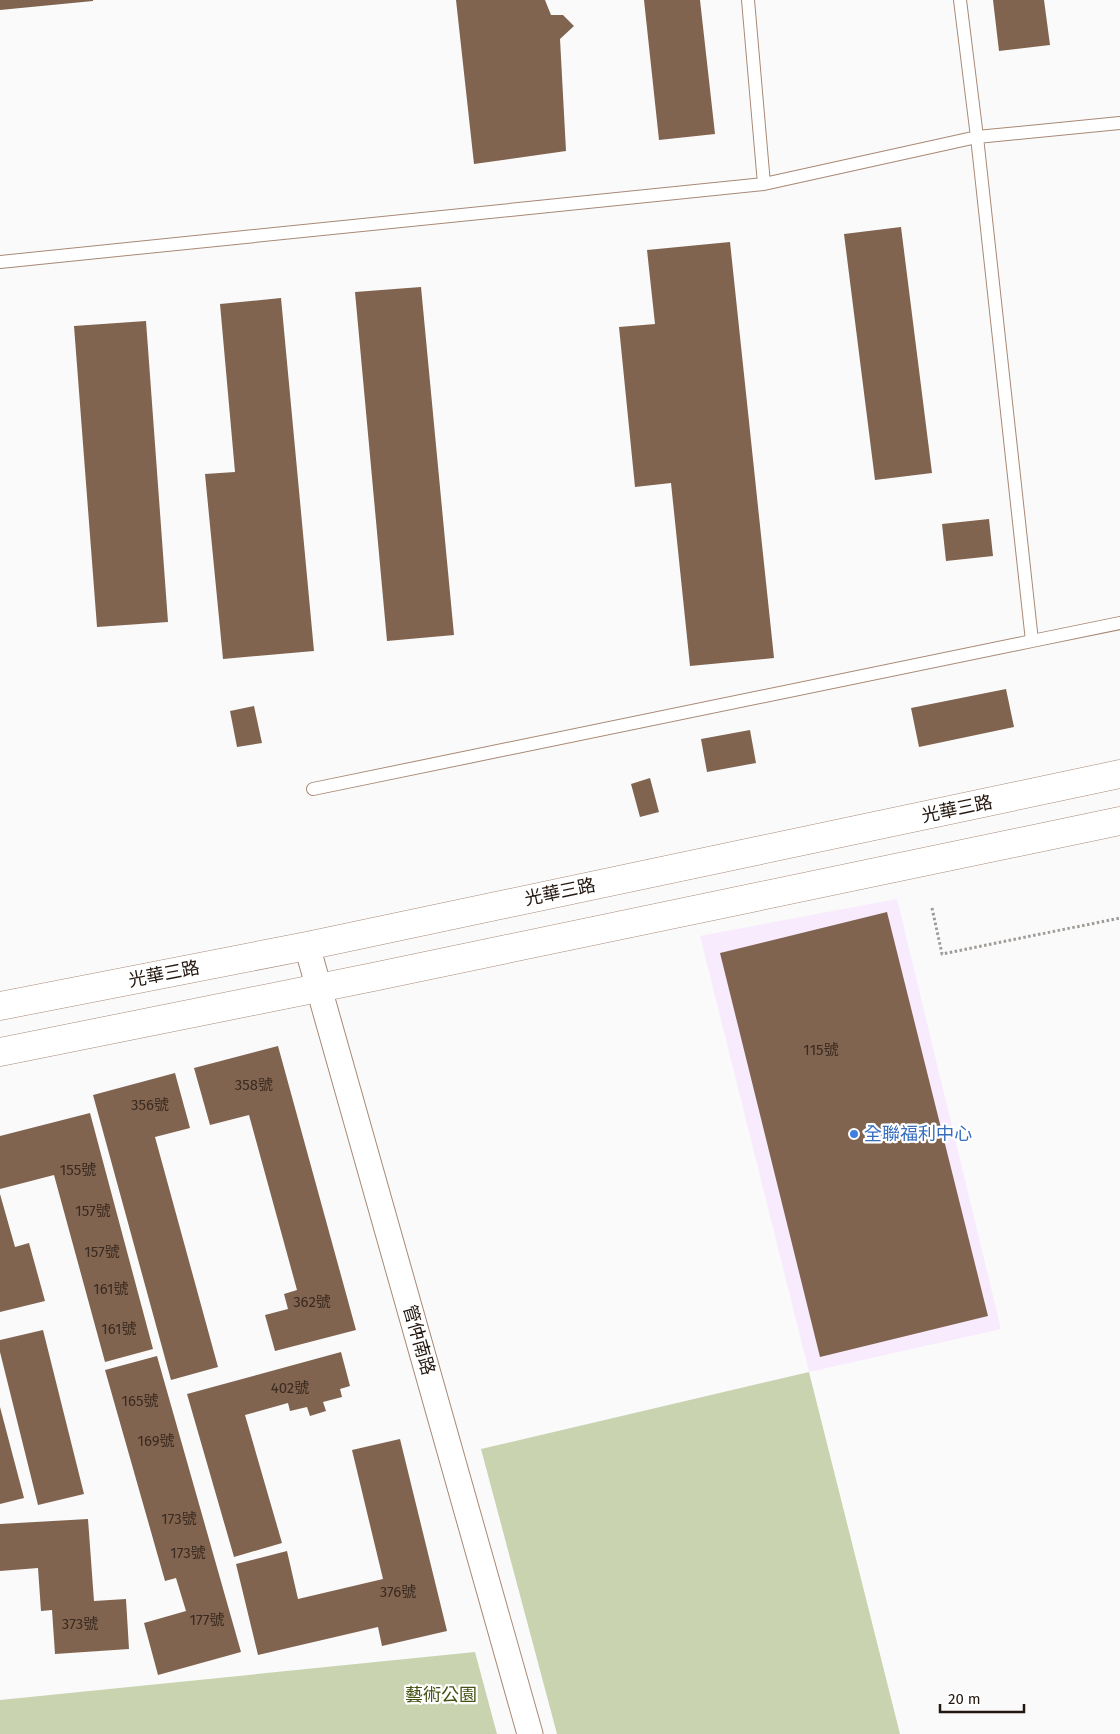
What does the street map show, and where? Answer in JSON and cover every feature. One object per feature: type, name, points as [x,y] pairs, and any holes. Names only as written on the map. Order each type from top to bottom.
[{"type":"street","name":"光華三路","points":[[0,1006],[307,946],[1120,774]]},
{"type":"street","points":[[0,1052],[319,988],[1120,821]]},
{"type":"street","name":"管仲南路","points":[[307,946],[530,1734]]},
{"type":"lane","points":[[748,0],[764,184]]},
{"type":"lane","points":[[960,0],[977,137],[1032,641]]},
{"type":"lane","points":[[0,262],[764,184],[977,137],[1120,123]]},
{"type":"lane","points":[[313,789],[1120,623]]},
{"type":"path","points":[[932,908],[942,954],[1120,918]]},
{"type":"shaded area","name":"全聯福利中心","points":[[897,899],[1001,1329],[809,1372],[700,936]]},
{"type":"green space","points":[[809,1372],[900,1734],[557,1734],[481,1449]]},
{"type":"green space","name":"藝術公園","points":[[475,1652],[497,1734],[0,1734],[0,1700]]},
{"type":"building","points":[[0,0],[93,0],[93,1],[0,10]]},
{"type":"building","points":[[456,0],[545,0],[551,15],[563,15],[574,26],[560,39],[566,151],[474,164]]},
{"type":"building","points":[[644,0],[700,0],[715,134],[659,140]]},
{"type":"building","points":[[993,0],[1044,0],[1050,45],[999,51]]},
{"type":"building","points":[[901,227],[932,473],[875,480],[844,234]]},
{"type":"building","points":[[730,242],[774,658],[690,666],[671,483],[635,487],[619,327],[655,324],[647,250]]},
{"type":"building","points":[[421,287],[454,635],[387,641],[355,292]]},
{"type":"building","points":[[281,298],[314,651],[223,659],[205,474],[235,472],[220,304]]},
{"type":"building","points":[[146,321],[168,622],[97,627],[74,326]]},
{"type":"building","points":[[989,519],[993,556],[946,561],[942,524]]},
{"type":"building","points":[[1006,689],[1014,727],[919,747],[911,708]]},
{"type":"building","points":[[254,706],[262,743],[237,747],[230,711]]},
{"type":"building","points":[[750,730],[756,763],[707,772],[701,739]]},
{"type":"building","points":[[650,778],[659,812],[640,817],[631,784]]},
{"type":"building","name":"全聯福利中心","points":[[887,912],[988,1316],[820,1357],[720,953]]},
{"type":"building","points":[[278,1046],[356,1330],[275,1351],[265,1315],[288,1309],[284,1294],[297,1290],[249,1115],[210,1125],[194,1068]]},
{"type":"building","points":[[175,1073],[190,1128],[155,1137],[218,1367],[171,1380],[93,1095]]},
{"type":"building","points":[[90,1113],[153,1349],[105,1362],[54,1175],[0,1189],[0,1136]]},
{"type":"building","points":[[0,1194],[15,1247],[29,1243],[45,1301],[0,1312]]},
{"type":"building","points":[[43,1330],[84,1494],[38,1505],[0,1352],[0,1340]]},
{"type":"building","points":[[341,1352],[350,1386],[340,1389],[342,1397],[323,1402],[326,1411],[310,1416],[307,1407],[290,1411],[288,1403],[245,1415],[282,1543],[234,1557],[187,1394]]},
{"type":"building","points":[[157,1356],[241,1652],[158,1675],[144,1623],[186,1611],[176,1578],[165,1581],[105,1370]]},
{"type":"building","points":[[0,1407],[24,1498],[0,1504]]},
{"type":"building","points":[[400,1439],[447,1631],[382,1646],[378,1627],[258,1655],[236,1564],[287,1551],[298,1599],[383,1579],[352,1450]]},
{"type":"building","points":[[88,1519],[94,1601],[126,1599],[129,1649],[55,1654],[52,1610],[41,1611],[38,1568],[0,1571],[0,1524]]},
{"type":"place","name":"全聯福利中心","points":[[854,1134]]}]
